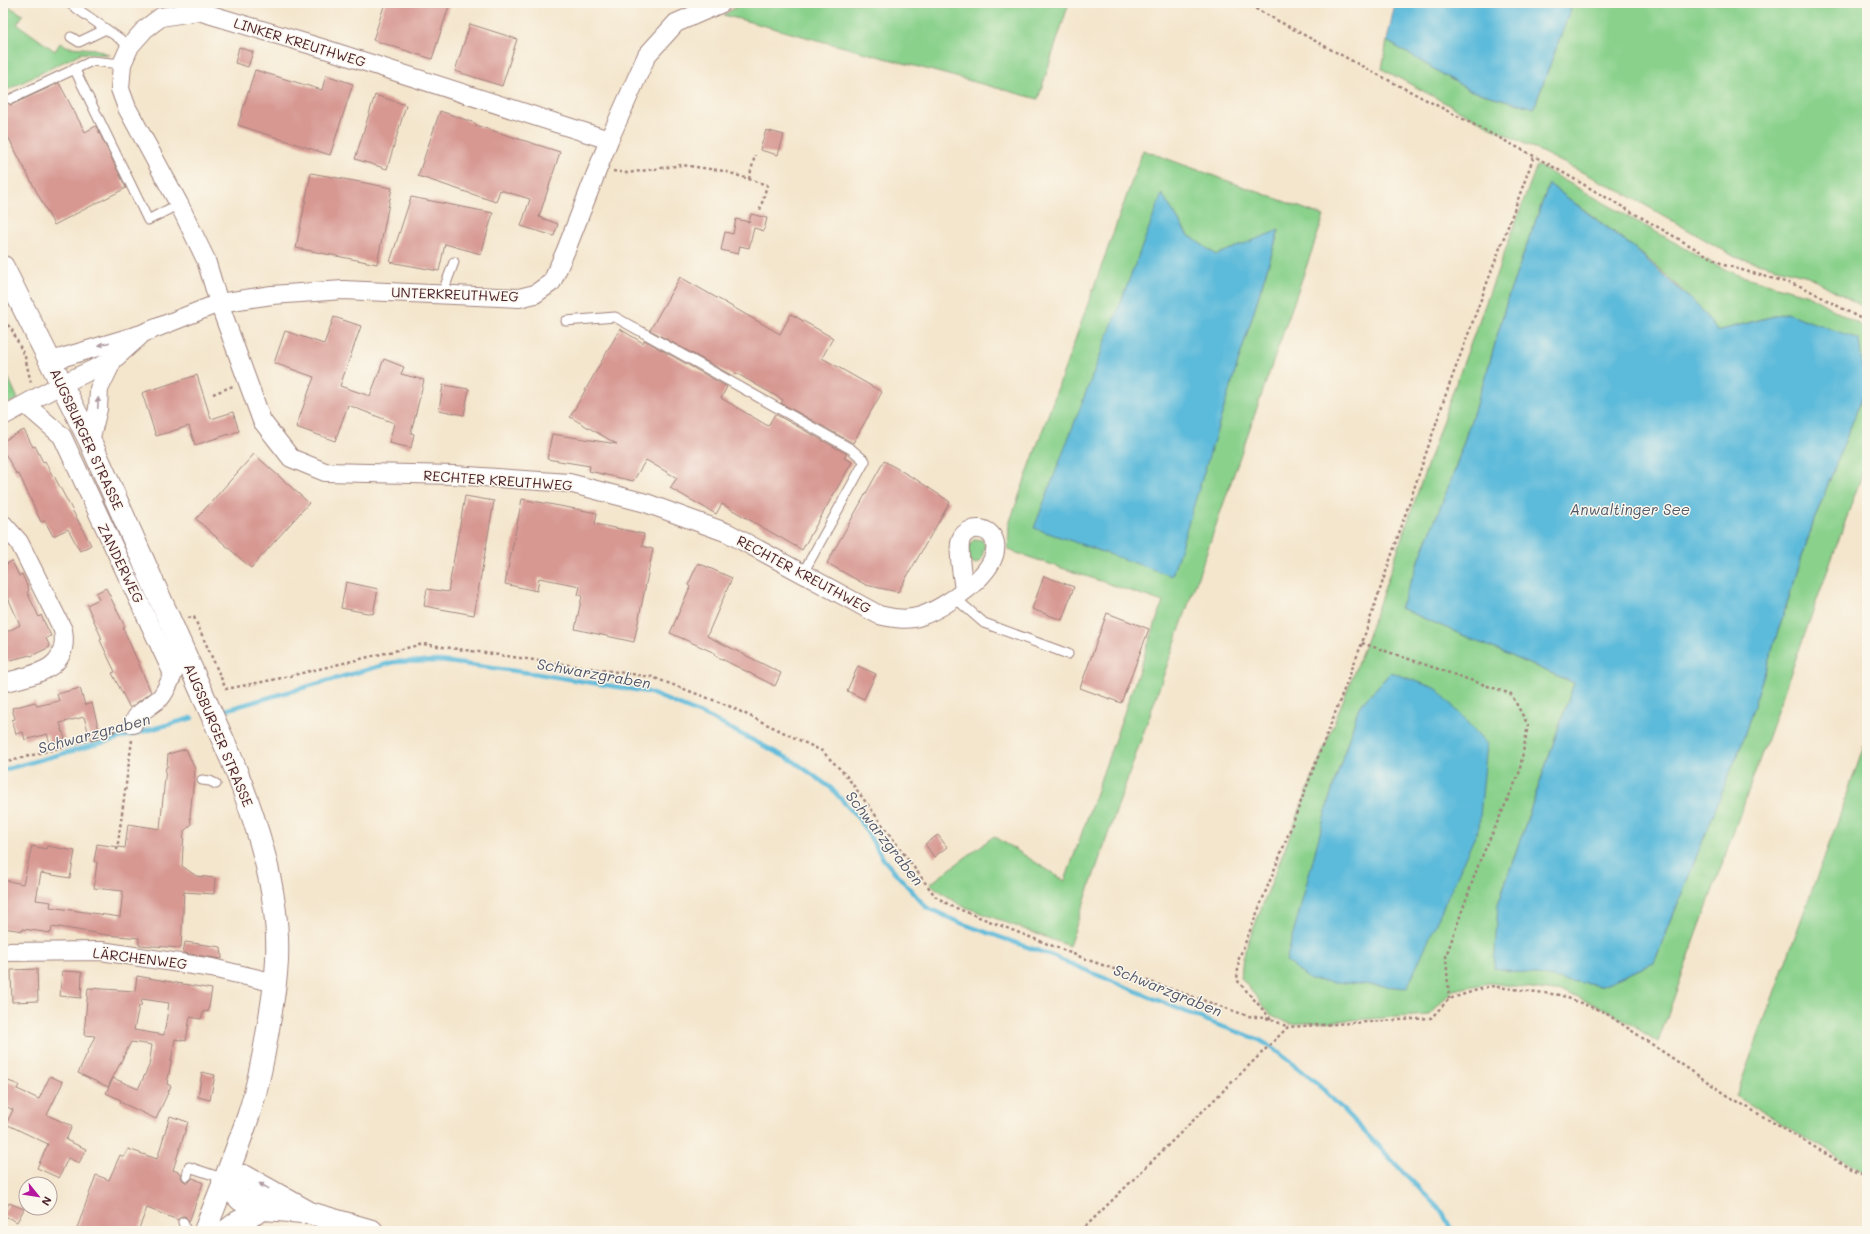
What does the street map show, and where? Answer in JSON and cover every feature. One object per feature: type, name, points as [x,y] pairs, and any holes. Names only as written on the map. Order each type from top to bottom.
[{"type":"main road","name":"AUGSBURGER STRASSE","points":[[3,267],[90,441],[248,799],[266,862],[276,924],[276,983],[263,1060],[248,1119],[205,1231]]},
{"type":"main road","points":[[310,1213],[264,1209],[241,1200],[224,1181],[244,1176],[310,1213],[330,1225],[372,1231]]},
{"type":"main road","points":[[226,1231],[238,1222],[264,1209]]},
{"type":"street","name":"UNTERKREUTHWEG","points":[[51,361],[141,334],[219,303],[272,295],[343,290],[519,298],[535,294],[552,282],[609,140],[646,55],[676,23],[722,3]]},
{"type":"street","name":"LINKER KREUTHWEG","points":[[219,303],[206,260],[179,204],[127,108],[120,89],[122,64],[130,46],[145,29],[161,17],[198,11],[325,49],[609,140]]},
{"type":"street","name":"RECHTER KREUTHWEG","points":[[219,303],[262,421],[291,458],[325,472],[454,475],[569,483],[646,503],[728,534],[879,614],[890,618],[906,619],[920,617],[947,604],[960,594]]},
{"type":"street","name":"UNTERKREUTHWEG","points":[[3,416],[62,384],[113,360],[141,334]]},
{"type":"street","name":"UNTERKREUTHWEG","points":[[90,441],[98,409],[99,389],[113,360]]},
{"type":"street","name":"ZANDERWEG","points":[[25,404],[62,436],[173,674],[162,697],[134,720],[132,732]]},
{"type":"street","points":[[3,524],[19,542],[63,630],[65,642],[63,654],[57,663],[48,669],[3,684]]},
{"type":"street","name":"LÄRCHENWEG","points":[[3,952],[101,951],[212,968],[276,983]]},
{"type":"lane","points":[[69,3],[130,46]]},
{"type":"lane","points":[[71,37],[79,42],[106,29]]},
{"type":"lane","points":[[11,99],[74,68],[92,61],[122,64]]},
{"type":"lane","points":[[74,68],[148,220],[179,204]]},
{"type":"lane","points":[[442,294],[454,262]]},
{"type":"lane","points":[[566,321],[615,317],[851,449],[865,461],[803,573]]},
{"type":"lane","points":[[960,594],[984,623],[1068,654]]},
{"type":"lane","points":[[202,780],[210,781],[216,784]]},
{"type":"lane","points":[[187,1176],[189,1167],[224,1181]]},
{"type":"path","points":[[1245,3],[1534,156],[1724,265],[1803,287],[1867,322]]},
{"type":"path","points":[[749,179],[755,156]]},
{"type":"path","points":[[1271,1019],[1238,980],[1239,958],[1284,848],[1362,643],[1446,394],[1534,156]]},
{"type":"path","points":[[598,169],[627,173],[682,165],[724,171],[767,185],[760,210]]},
{"type":"path","points":[[3,321],[10,328],[25,357],[29,379]]},
{"type":"path","points":[[213,394],[247,381]]},
{"type":"path","points":[[169,622],[194,617],[226,689],[277,679],[423,644],[652,677],[729,706],[822,751],[845,774],[936,896],[951,906],[1098,964],[1248,1016],[1271,1019],[1288,1028],[1431,1018],[1449,999],[1490,986],[1560,994],[1604,1012],[1730,1097],[1867,1178]]},
{"type":"path","points":[[1362,643],[1512,694],[1528,724],[1519,774],[1479,863],[1446,956],[1449,999]]},
{"type":"path","points":[[3,763],[104,736],[108,733],[132,732],[117,850]]},
{"type":"path","points":[[1081,1231],[1288,1028]]},
{"type":"green space","points":[[3,3],[23,15],[17,24],[55,51],[60,43],[69,47],[95,49],[110,55],[81,53],[3,92]]},
{"type":"green space","points":[[742,3],[1069,3],[1038,99],[724,15]]},
{"type":"green space","points":[[1573,3],[1867,3],[1867,309],[1808,276],[1735,257],[1626,194],[1481,122],[1382,69],[1387,41],[1469,90],[1534,108]]},
{"type":"green space","points":[[1143,150],[1324,216],[1069,946],[960,905],[930,884],[994,836],[1065,881],[1163,602],[1008,550],[1009,524]],"holes":[[[1162,194],[1187,234],[1216,255],[1279,231],[1171,576]]]},
{"type":"green space","points":[[1537,165],[1704,259],[1735,274],[1808,295],[1867,329],[1867,461],[1658,1042],[1610,1011],[1564,992],[1489,983],[1453,990],[1429,1015],[1290,1024],[1270,1014],[1241,978],[1243,955],[1364,647],[1453,391]],"holes":[[[1549,184],[1616,234],[1660,270],[1700,309],[1717,331],[1786,313],[1865,390],[1814,520],[1741,745],[1654,963],[1600,986],[1498,904],[1574,683],[1400,608],[1453,475],[1489,365],[1508,297]],[[1391,672],[1328,803],[1359,707]]]},
{"type":"green space","points":[[3,366],[18,399],[3,406]]},
{"type":"green space","points":[[975,539],[982,540],[985,545],[981,560],[976,564],[970,561],[968,555],[969,546]]},
{"type":"green space","points":[[1867,736],[1867,1174],[1736,1096],[1841,812]]},
{"type":"water","points":[[1395,3],[1573,3],[1534,108],[1469,90],[1387,41]]},
{"type":"water","name":"Anwaltinger See","points":[[1549,184],[1633,247],[1701,309],[1717,331],[1786,313],[1859,339],[1865,390],[1814,520],[1741,745],[1654,963],[1600,986],[1494,968],[1498,904],[1574,683],[1400,608],[1453,475],[1489,365],[1508,297]]},
{"type":"water","points":[[1162,194],[1187,234],[1216,255],[1279,230],[1172,576],[1034,528]]},
{"type":"water","points":[[1391,672],[1437,689],[1487,744],[1479,827],[1407,988],[1310,980],[1286,961],[1328,803],[1359,707]]},
{"type":"building","points":[[385,3],[450,3],[432,59],[373,40]]},
{"type":"building","points":[[470,24],[517,39],[502,86],[455,71]]},
{"type":"building","points":[[239,47],[253,52],[248,67],[235,63]]},
{"type":"building","points":[[255,70],[322,90],[326,75],[353,84],[330,155],[238,125]]},
{"type":"building","points":[[59,83],[85,132],[96,126],[126,188],[54,225],[3,127],[3,84],[8,94],[5,101],[11,105]]},
{"type":"building","points":[[375,95],[406,105],[387,169],[355,159]]},
{"type":"building","points":[[440,111],[475,123],[475,125],[560,152],[539,217],[558,224],[554,236],[521,226],[530,199],[500,190],[496,202],[418,176]]},
{"type":"building","points":[[766,130],[784,135],[778,155],[760,150]]},
{"type":"building","points":[[311,173],[392,188],[377,264],[296,248]]},
{"type":"building","points":[[411,197],[493,213],[481,254],[445,244],[439,271],[390,262]]},
{"type":"building","points":[[751,214],[767,218],[764,231],[754,228],[749,248],[740,246],[738,254],[721,250],[725,232],[733,234],[736,219],[749,222]]},
{"type":"building","points":[[680,277],[780,334],[791,314],[833,338],[822,358],[882,392],[853,443],[781,403],[783,400],[736,373],[733,376],[650,330]]},
{"type":"building","points":[[334,317],[361,326],[340,386],[370,396],[384,359],[404,367],[401,374],[424,380],[411,433],[414,434],[411,448],[389,443],[394,423],[348,405],[335,441],[296,427],[314,377],[274,363],[285,331],[324,344]]},
{"type":"building","points":[[620,329],[643,343],[644,340],[727,387],[721,398],[768,426],[775,414],[847,454],[844,458],[852,462],[802,550],[722,504],[716,514],[670,488],[677,478],[646,460],[633,481],[589,471],[590,466],[547,459],[552,434],[617,444],[570,417]]},
{"type":"building","points":[[197,375],[211,419],[233,412],[239,431],[195,445],[189,426],[156,436],[142,393]]},
{"type":"building","points":[[443,385],[469,389],[464,415],[439,410]]},
{"type":"building","points":[[24,430],[33,447],[35,446],[43,462],[45,461],[53,477],[54,476],[91,545],[80,551],[68,529],[53,536],[45,521],[41,522],[19,474],[17,475],[3,450],[3,441]]},
{"type":"building","points":[[254,454],[309,503],[251,568],[196,519]]},
{"type":"building","points":[[884,461],[917,480],[950,502],[898,592],[866,585],[827,563]]},
{"type":"building","points":[[465,496],[494,501],[474,615],[424,606],[427,589],[448,592]]},
{"type":"building","points":[[522,499],[597,513],[595,524],[644,534],[642,546],[653,549],[634,642],[575,629],[582,596],[578,595],[580,586],[539,578],[537,591],[505,584]]},
{"type":"building","points":[[12,561],[19,576],[22,574],[29,590],[27,592],[39,617],[41,615],[51,636],[46,638],[50,647],[31,656],[3,662],[3,634],[20,625],[9,600],[3,603],[3,566]]},
{"type":"building","points":[[698,563],[732,578],[707,636],[781,673],[775,686],[714,655],[715,653],[670,633],[690,587],[688,585]]},
{"type":"building","points":[[1044,576],[1074,587],[1062,620],[1032,609]]},
{"type":"building","points":[[346,582],[378,589],[373,614],[341,608]]},
{"type":"building","points":[[106,588],[125,627],[123,628],[151,692],[130,708],[112,673],[115,672],[100,640],[102,639],[87,605],[99,599],[96,593]]},
{"type":"building","points":[[1107,613],[1149,629],[1121,703],[1080,688]]},
{"type":"building","points":[[858,666],[876,674],[864,699],[847,691]]},
{"type":"building","points":[[80,688],[85,705],[92,703],[101,738],[91,741],[84,717],[60,723],[65,739],[50,743],[47,734],[25,740],[23,732],[16,734],[12,720],[15,719],[12,708],[35,702],[37,706],[59,701],[57,694]]},
{"type":"building","points":[[186,749],[195,769],[190,815],[191,825],[184,831],[182,866],[196,876],[215,878],[214,894],[184,892],[181,948],[139,945],[139,938],[107,935],[59,927],[52,927],[51,933],[3,928],[3,880],[23,884],[32,846],[46,849],[47,846],[75,851],[70,878],[41,873],[36,900],[51,902],[50,907],[120,917],[123,891],[94,888],[97,862],[94,862],[97,844],[125,848],[128,824],[160,829],[168,754]]},
{"type":"building","points":[[938,835],[947,847],[934,857],[925,844]]},
{"type":"building","points":[[185,942],[221,947],[222,959],[183,953]]},
{"type":"building","points":[[37,969],[38,1001],[12,1002],[11,970]]},
{"type":"building","points":[[62,971],[82,972],[81,998],[60,996]]},
{"type":"building","points":[[137,976],[212,989],[208,1012],[204,1011],[201,1019],[190,1017],[186,1041],[175,1039],[167,1084],[171,1086],[156,1119],[120,1102],[121,1100],[106,1093],[113,1078],[138,1089],[149,1066],[152,1045],[131,1042],[108,1087],[78,1073],[95,1036],[84,1035],[88,988],[135,991]],"holes":[[[142,999],[169,1003],[164,1035],[134,1030]]]},
{"type":"building","points":[[202,1072],[215,1075],[210,1100],[198,1097]]},
{"type":"building","points":[[50,1076],[63,1082],[47,1115],[72,1126],[66,1140],[86,1149],[79,1163],[68,1158],[59,1178],[58,1176],[55,1176],[37,1168],[48,1144],[6,1124],[13,1110],[3,1105],[3,1079],[19,1085],[17,1089],[39,1099]]},
{"type":"building","points":[[170,1116],[188,1122],[173,1170],[181,1173],[181,1178],[185,1182],[189,1182],[193,1178],[203,1183],[189,1222],[185,1216],[181,1216],[178,1220],[147,1208],[138,1231],[76,1231],[96,1175],[109,1180],[120,1155],[124,1157],[128,1149],[157,1159]]},
{"type":"building","points":[[9,1203],[18,1207],[18,1216],[20,1216],[17,1222],[3,1215]]},
{"type":"waterway","name":"Schwarzgraben","points":[[225,710],[394,662],[440,661],[538,674],[648,692],[708,717],[795,762],[831,788],[859,819],[884,860],[926,907],[958,922],[1047,954],[1215,1024],[1258,1039],[1274,1049],[1317,1083],[1443,1213],[1451,1231]]},
{"type":"waterway","name":"Schwarzgraben","points":[[3,770],[192,718]]}]
